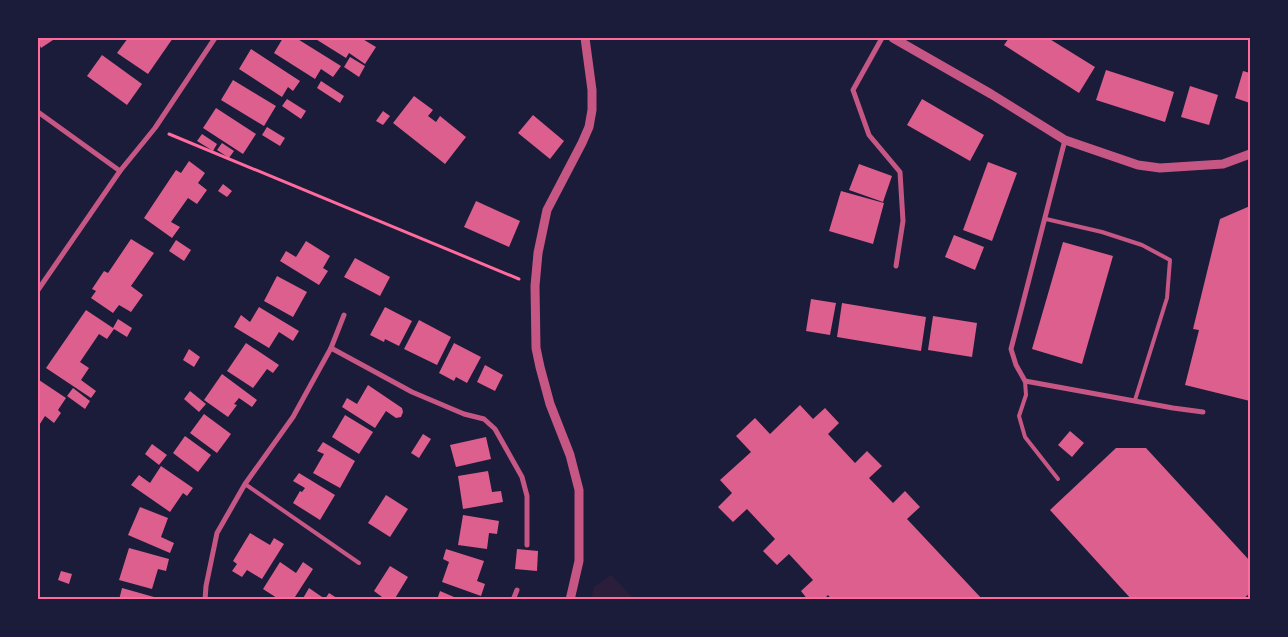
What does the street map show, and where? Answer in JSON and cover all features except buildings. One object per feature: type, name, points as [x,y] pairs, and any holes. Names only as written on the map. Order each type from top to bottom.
[{"type":"street","points":[[38,290],[120,171],[155,128],[215,38]]},
{"type":"street","points":[[570,600],[579,560],[578,490],[570,455],[550,404],[536,348],[536,286],[538,254],[547,210],[589,127],[592,110],[592,90],[585,38]]},
{"type":"street","points":[[882,38],[853,90],[869,135],[900,172],[903,221],[896,266]]},
{"type":"street","points":[[893,38],[991,94],[1065,140],[1138,165],[1160,168],[1223,164],[1250,154]]},
{"type":"street","points":[[38,112],[120,171]]},
{"type":"street","points":[[1065,140],[1011,349],[1016,365],[1025,381],[1203,412]]},
{"type":"street","points":[[205,600],[217,533],[245,484],[293,417],[331,348],[344,315]]},
{"type":"street","points":[[331,348],[412,392],[464,414],[484,419],[495,429],[522,477],[527,496],[527,545]]},
{"type":"street","points":[[513,600],[517,590]]},
{"type":"lane","points":[[1046,219],[1102,232],[1142,245],[1170,260],[1166,298],[1135,400]]},
{"type":"lane","points":[[1025,381],[1026,395],[1019,416],[1025,437],[1058,479]]},
{"type":"lane","points":[[245,484],[360,563]]},
{"type":"path","points":[[155,128],[536,286]]},
{"type":"shaded area","points":[[611,575],[634,599],[591,599],[594,587]]}]
